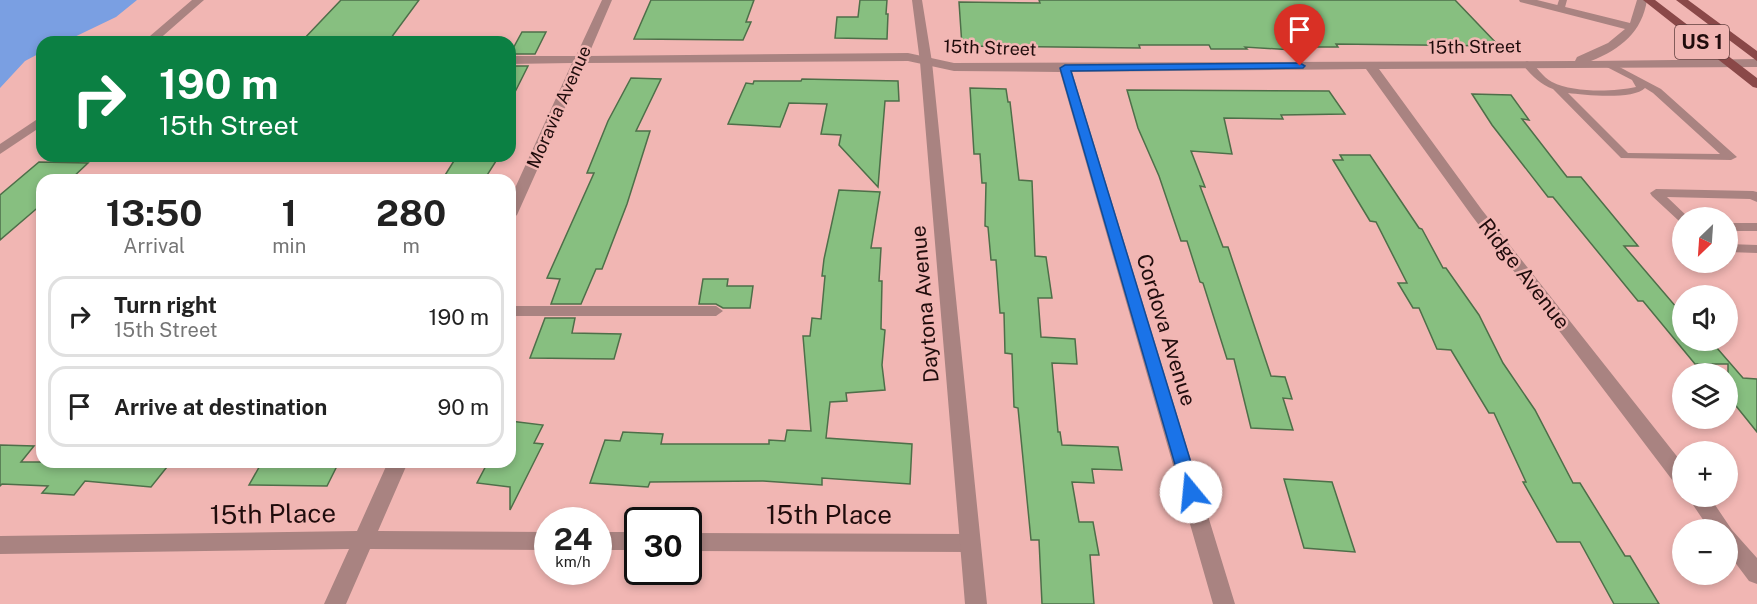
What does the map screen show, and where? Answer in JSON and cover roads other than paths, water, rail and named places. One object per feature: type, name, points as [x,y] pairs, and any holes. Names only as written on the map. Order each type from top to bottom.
[{"type":"main road","name":"US 1","points":[[1648,0],[1757,84]]},
{"type":"main road","name":"US 1","points":[[1681,0],[1757,57]]},
{"type":"street","points":[[156,36],[199,0]]},
{"type":"street","name":"Moravia Avenue","points":[[516,202],[607,0]]},
{"type":"street","name":"Daytona Avenue","points":[[917,0],[926,62],[976,604]]},
{"type":"street","points":[[1524,0],[1562,5],[1633,27]]},
{"type":"street","points":[[1569,64],[1601,53],[1621,42],[1641,12],[1642,0]]},
{"type":"street","name":"15th Street","points":[[516,60],[908,57],[954,67],[1065,68],[1757,63]]},
{"type":"street","name":"Ridge Avenue","points":[[1370,66],[1477,213],[1672,464]]},
{"type":"street","name":"Cordova Avenue","points":[[1065,68],[1224,604]]},
{"type":"street","points":[[0,150],[36,124]]},
{"type":"street","points":[[335,604],[395,468]]},
{"type":"street","name":"15th Place","points":[[0,545],[363,540],[534,541]]},
{"type":"street","name":"15th Place","points":[[702,542],[970,543]]},
{"type":"street","points":[[1738,550],[1757,574]]},
{"type":"lane","points":[[1527,64],[1545,82],[1557,88],[1625,156],[1731,156],[1657,91],[1606,64]]},
{"type":"lane","points":[[1557,88],[1594,91],[1638,90],[1641,87],[1636,78]]},
{"type":"lane","points":[[1672,208],[1656,193],[1754,195],[1757,198]]},
{"type":"lane","points":[[1738,227],[1757,227]]},
{"type":"lane","points":[[1738,248],[1757,249]]},
{"type":"lane","points":[[516,311],[716,310]]},
{"type":"water","points":[[0,0],[137,0],[116,17],[76,36],[36,36],[36,55],[25,61],[0,88]]}]
